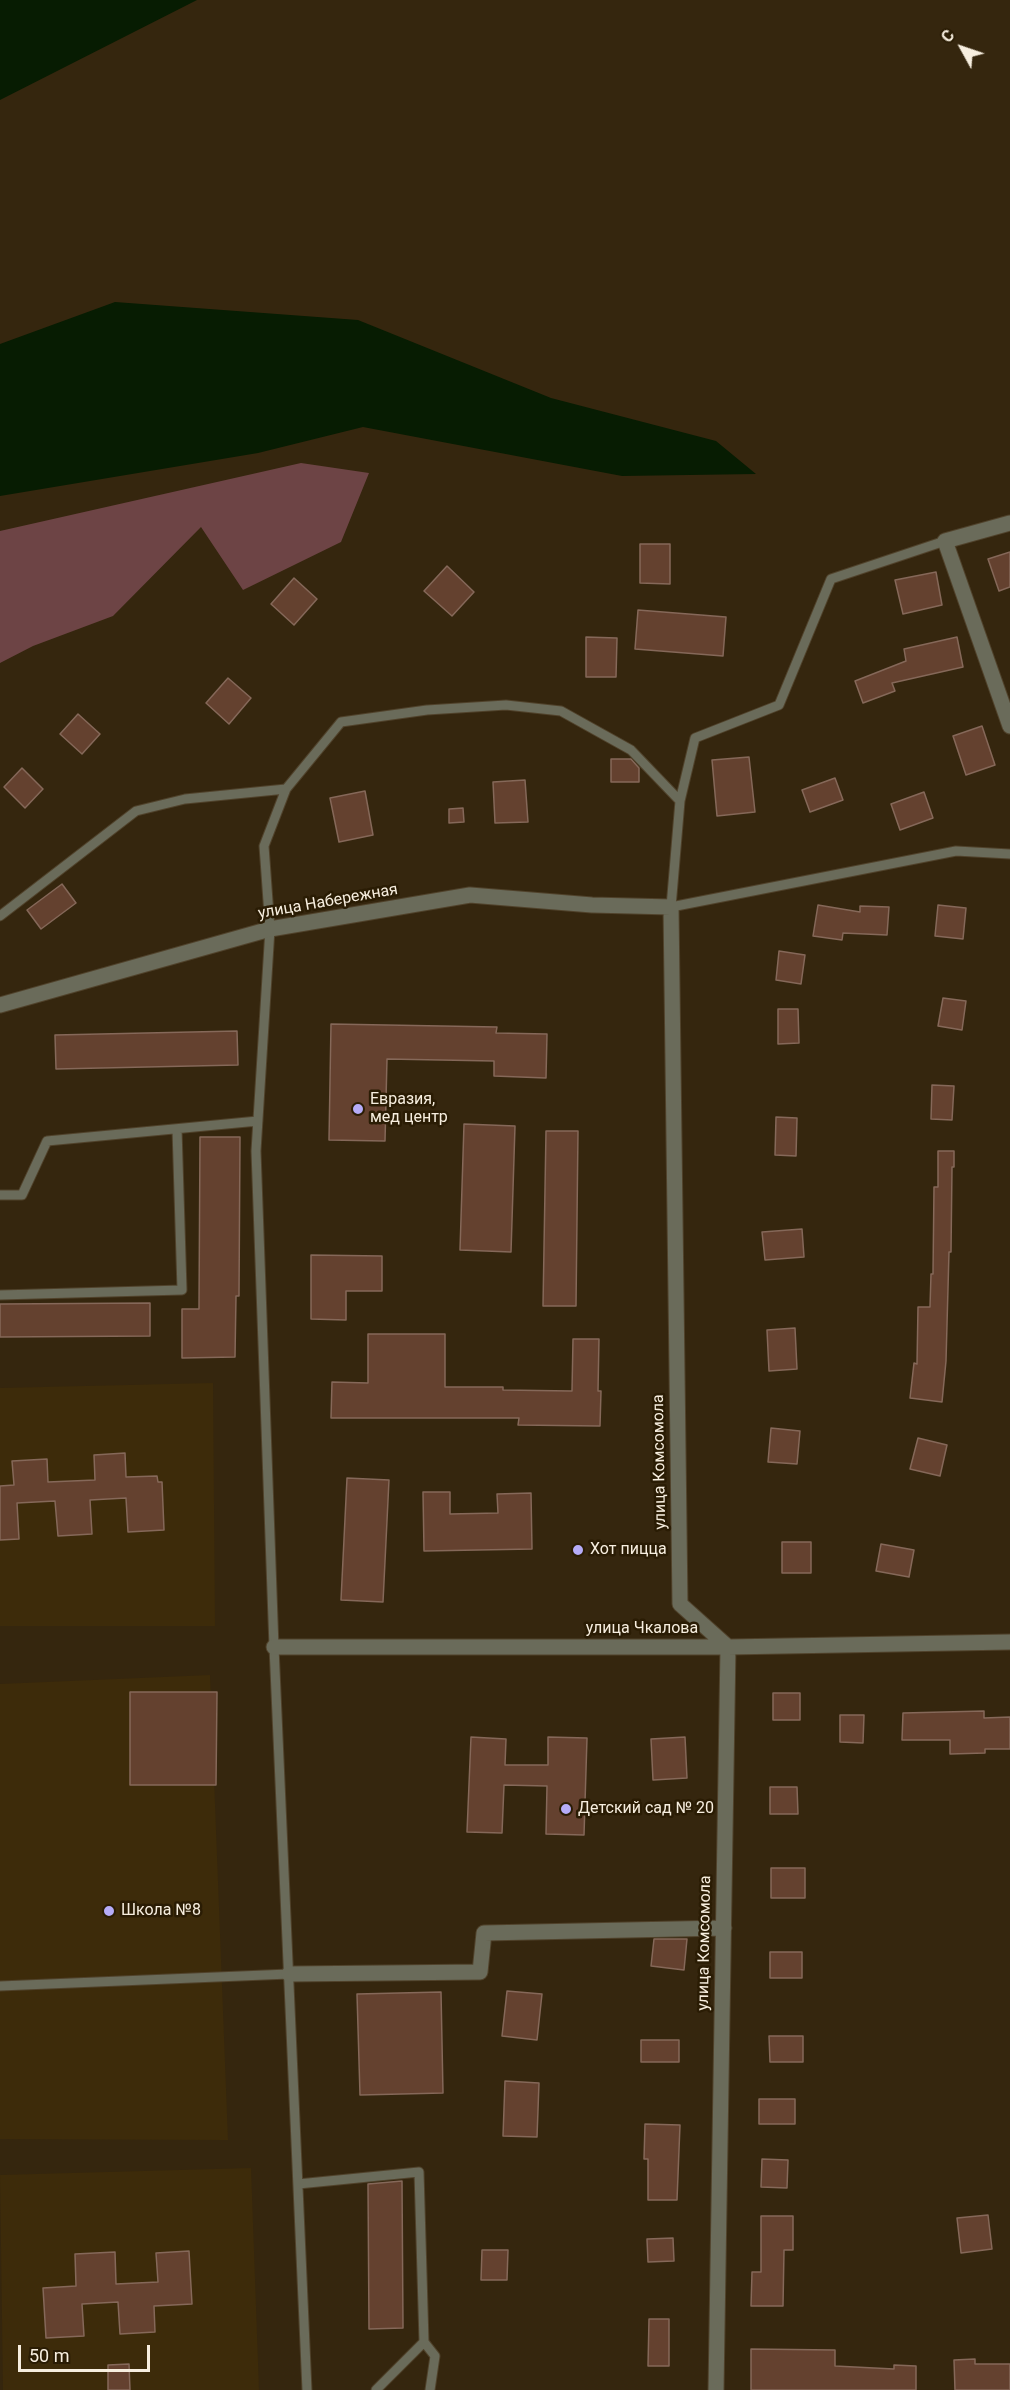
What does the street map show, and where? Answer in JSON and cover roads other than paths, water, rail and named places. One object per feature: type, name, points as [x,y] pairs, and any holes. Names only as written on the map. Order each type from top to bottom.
[{"type":"street","points":[[1010,523],[945,541],[1010,726]]},
{"type":"street","name":"улица Набережная","points":[[0,1005],[270,929],[470,895],[591,905],[670,907]]},
{"type":"street","name":"улица Комсомола","points":[[670,907],[680,1604],[728,1647],[716,2390]]},
{"type":"street","name":"улица Чкалова","points":[[274,1647],[728,1647],[1010,1642]]},
{"type":"street","points":[[289,1974],[480,1972],[484,1933],[724,1928]]},
{"type":"lane","points":[[945,541],[831,579],[779,705],[695,738],[680,801],[670,907],[956,850],[1010,854]]},
{"type":"lane","points":[[307,2390],[274,1647],[256,1151],[270,929],[264,846],[286,789],[341,722],[427,710],[506,705],[561,711],[631,750],[680,801]]},
{"type":"lane","points":[[0,916],[136,811],[184,799],[286,789]]},
{"type":"lane","points":[[0,1195],[22,1195],[47,1141],[258,1121]]},
{"type":"lane","points":[[0,1295],[182,1290],[177,1129]]},
{"type":"lane","points":[[0,1986],[289,1974]]},
{"type":"lane","points":[[298,2184],[419,2172],[424,2342],[435,2356],[430,2390]]},
{"type":"lane","points":[[376,2390],[424,2342]]},
{"type":"place","name":"Евразия, мед центр","points":[[358,1109]]},
{"type":"place","name":"Хот пицца","points":[[578,1550]]},
{"type":"place","name":"Детский сад № 20","points":[[566,1809]]},
{"type":"place","name":"Школа №8","points":[[109,1911]]}]
